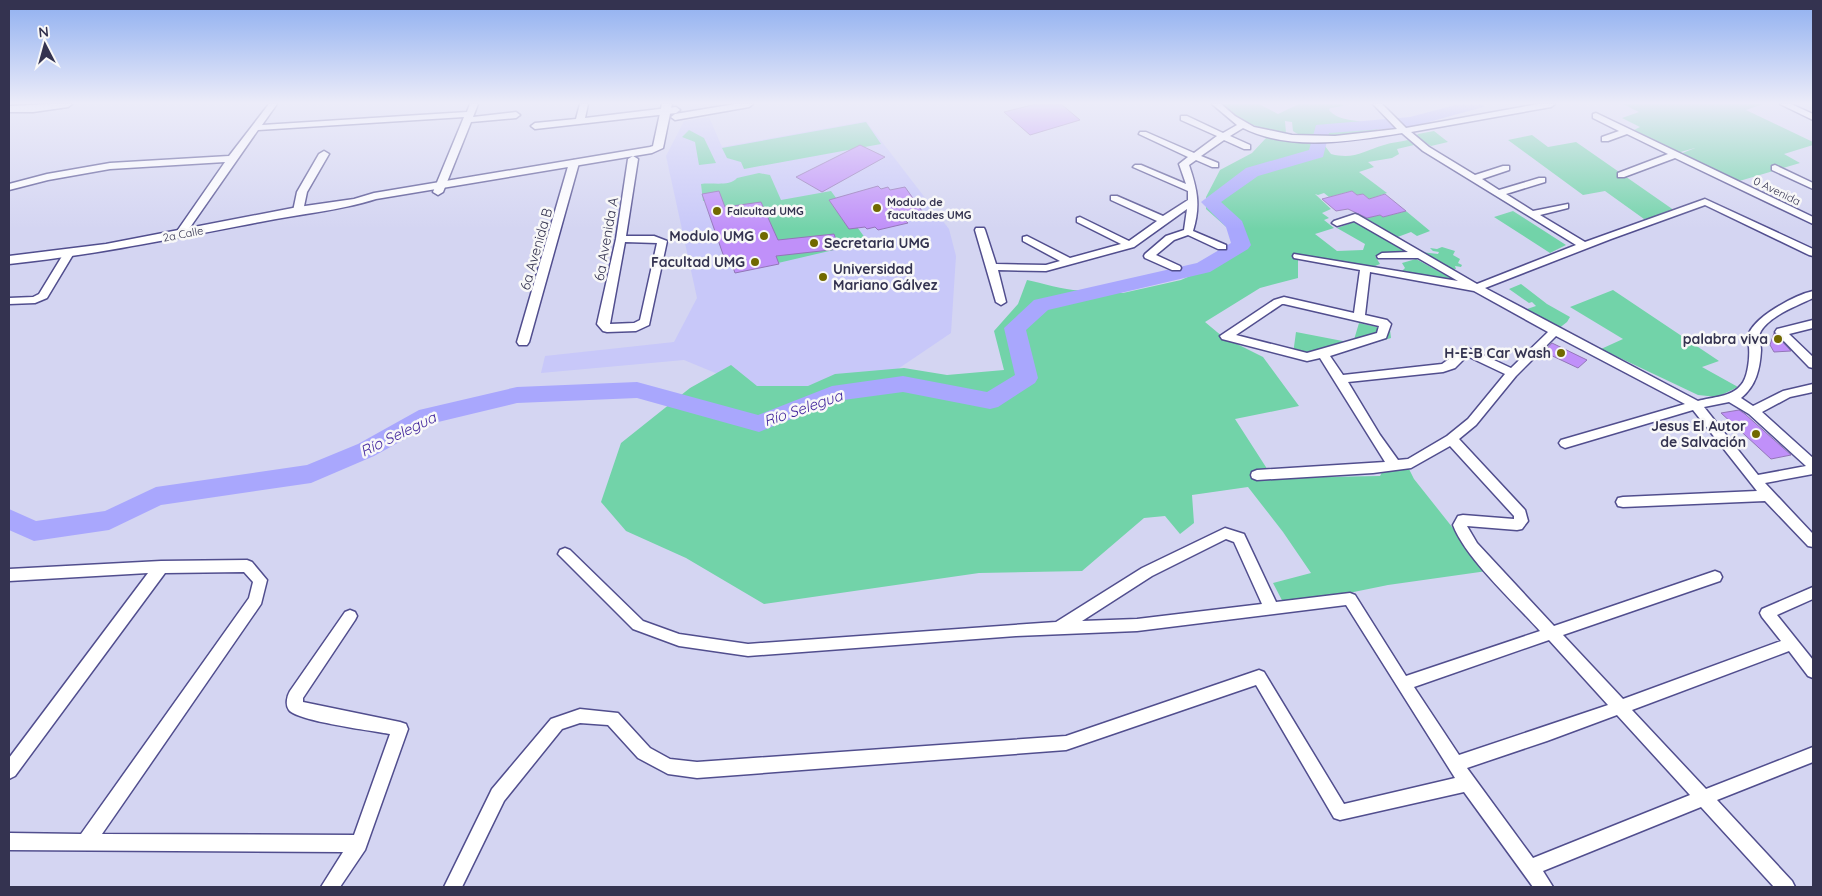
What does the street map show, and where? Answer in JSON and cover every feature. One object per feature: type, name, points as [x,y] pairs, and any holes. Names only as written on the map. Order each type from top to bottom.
[{"type":"street","points":[[180,234],[242,146]]},
{"type":"street","points":[[438,189],[456,146]]},
{"type":"street","points":[[662,150],[663,146]]},
{"type":"street","points":[[1169,146],[1215,165]]},
{"type":"street","points":[[1188,232],[1194,201],[1193,190],[1184,164],[1209,146]]},
{"type":"street","points":[[1422,146],[1584,246]]},
{"type":"street","name":"0 Avenida","points":[[1658,146],[1813,222]]},
{"type":"street","name":"2a Calle","points":[[574,166],[633,159],[662,150]]},
{"type":"street","name":"2a Calle","points":[[9,260],[106,248],[298,211],[356,202],[374,202],[662,150]]},
{"type":"street","points":[[298,211],[302,192],[324,154]]},
{"type":"street","points":[[1621,175],[1676,154]]},
{"type":"street","points":[[9,187],[110,166],[233,159]]},
{"type":"street","name":"6a Avenida A","points":[[621,239],[654,239],[662,241],[645,322],[636,328],[607,328],[603,324],[621,239],[633,159]]},
{"type":"street","name":"6a Avenida B","points":[[523,342],[574,166]]},
{"type":"street","points":[[1138,167],[1193,190]]},
{"type":"street","points":[[1476,178],[1506,168]]},
{"type":"street","points":[[1775,168],[1813,186]]},
{"type":"street","points":[[1499,193],[1542,180]]},
{"type":"street","points":[[1114,198],[1164,220]]},
{"type":"street","points":[[992,267],[1046,268],[1130,245],[1194,201]]},
{"type":"street","points":[[1298,256],[1476,288],[1584,246],[1706,202],[1813,253]]},
{"type":"street","points":[[1532,214],[1565,206]]},
{"type":"street","points":[[1337,223],[1355,218],[1555,332],[1697,405],[1768,496],[1813,542]]},
{"type":"street","points":[[1080,220],[1130,245]]},
{"type":"street","points":[[980,230],[1002,302]]},
{"type":"street","points":[[1176,268],[1150,256],[1170,238],[1188,232],[1222,247]]},
{"type":"street","points":[[1027,239],[1069,262]]},
{"type":"street","points":[[9,301],[35,300],[43,296],[69,252]]},
{"type":"street","points":[[1382,256],[1419,255]]},
{"type":"street","points":[[1359,317],[1365,268]]},
{"type":"street","points":[[1565,443],[1697,405],[1732,398],[1747,387],[1753,369],[1755,350],[1753,338],[1757,328],[1773,314],[1813,294]]},
{"type":"street","points":[[1284,300],[1384,324],[1382,335],[1323,354],[1305,357],[1226,335],[1284,300]]},
{"type":"street","points":[[1813,324],[1781,332],[1813,364]]},
{"type":"street","points":[[1257,475],[1372,468],[1411,463],[1451,439],[1472,422],[1512,373],[1555,332]]},
{"type":"street","points":[[1342,380],[1443,368],[1451,365],[1466,351],[1512,373]]},
{"type":"street","points":[[1323,354],[1342,380],[1386,454],[1396,465]]},
{"type":"street","points":[[1753,411],[1787,394],[1813,388]]},
{"type":"street","points":[[1732,398],[1753,411],[1813,465]]},
{"type":"street","points":[[1451,439],[1520,514],[1521,522],[1516,525],[1463,520],[1460,524],[1463,533],[1472,546],[1549,632],[1620,706],[1786,887]]},
{"type":"street","points":[[1755,480],[1813,469]]},
{"type":"street","points":[[1623,502],[1768,496]]},
{"type":"street","points":[[1059,628],[1147,572],[1226,533],[1239,538],[1272,609]]},
{"type":"street","points":[[565,554],[638,625],[664,636],[700,644],[748,650],[1059,628],[1136,625],[1351,599],[1403,684],[1468,783],[1544,887]]},
{"type":"street","points":[[9,575],[161,567],[247,566],[260,580],[256,600],[86,843]]},
{"type":"street","points":[[9,771],[161,567]]},
{"type":"street","points":[[1403,684],[1549,632],[1715,577]]},
{"type":"street","points":[[1813,593],[1767,614],[1813,671]]},
{"type":"street","points":[[330,887],[359,844],[400,729],[303,711],[295,706],[295,696],[350,616]]},
{"type":"street","points":[[1456,764],[1547,734],[1791,644]]},
{"type":"street","points":[[453,887],[498,795],[557,724],[580,716],[612,718],[644,753],[668,766],[697,770],[1066,743],[1260,678],[1340,812],[1468,783]]},
{"type":"street","points":[[1531,867],[1813,754]]},
{"type":"street","points":[[9,842],[359,844]]},
{"type":"shaded area","name":"Universidad Mariano Gálvez","points":[[671,146],[885,146],[949,229],[956,256],[951,333],[886,377],[792,395],[742,384],[684,360],[541,373],[545,356],[674,342],[697,298],[666,156]]},
{"type":"green space","points":[[696,146],[708,146],[716,163],[699,165]]},
{"type":"green space","points":[[734,146],[871,146],[744,169],[741,162],[727,158],[722,148]]},
{"type":"green space","points":[[1259,146],[1325,146],[1331,154],[1346,156],[1382,146],[1411,146],[1397,149],[1399,154],[1392,158],[1368,162],[1374,167],[1359,172],[1387,193],[1369,199],[1363,194],[1357,195],[1352,191],[1329,197],[1324,193],[1315,194],[1331,209],[1322,213],[1329,218],[1324,220],[1334,228],[1315,234],[1337,251],[1363,250],[1365,244],[1337,228],[1357,221],[1412,254],[1375,256],[1380,264],[1373,267],[1298,255],[1298,278],[1260,288],[1205,322],[1223,337],[1263,357],[1299,406],[1235,419],[1273,478],[1380,476],[1386,464],[1407,465],[1414,479],[1487,571],[1388,585],[1285,606],[1273,583],[1311,573],[1283,532],[1248,487],[1192,495],[1194,523],[1180,534],[1165,516],[1144,518],[1082,571],[979,573],[764,604],[686,558],[626,531],[601,502],[621,443],[690,388],[731,365],[757,386],[808,386],[835,374],[904,368],[947,375],[1004,370],[994,331],[1018,304],[1027,280],[1064,289],[1078,290],[1125,284],[1183,269],[1202,262],[1238,243],[1232,232],[1206,209],[1206,197],[1220,170],[1252,153]],"holes":[[[1199,272],[1181,280],[1123,293],[1114,292]]]},
{"type":"green space","points":[[1516,146],[1581,146],[1678,213],[1644,219],[1605,191],[1583,195]]},
{"type":"green space","points":[[1664,146],[1810,146],[1784,154],[1800,163],[1736,182],[1680,154],[1695,148],[1677,153]]},
{"type":"green space","points":[[759,173],[770,175],[781,200],[831,191],[868,242],[735,273],[712,201],[703,201],[701,184],[725,183]]},
{"type":"green space","points":[[1406,211],[1430,231],[1417,236],[1411,232],[1395,238],[1360,219],[1380,215],[1383,217]]},
{"type":"green space","points":[[1513,211],[1566,245],[1550,253],[1494,217]]},
{"type":"green space","points":[[1442,247],[1455,251],[1453,255],[1460,259],[1458,263],[1462,265],[1461,267],[1455,266],[1456,269],[1448,269],[1421,252],[1438,254],[1439,252],[1433,251],[1430,248],[1437,249]]},
{"type":"green space","points":[[1416,259],[1460,283],[1401,272],[1405,268],[1402,263]]},
{"type":"green space","points":[[1521,284],[1547,304],[1570,317],[1567,322],[1558,329],[1524,310],[1536,306],[1509,289]]},
{"type":"green space","points":[[1613,290],[1719,361],[1702,367],[1738,387],[1717,397],[1698,395],[1601,349],[1623,339],[1570,307]]},
{"type":"green space","points":[[1359,323],[1390,330],[1391,338],[1314,360],[1293,354],[1296,332],[1353,343]]},
{"type":"building","points":[[858,146],[885,157],[822,192],[796,177]]},
{"type":"building","name":"Modulo de facultades UMG","points":[[878,186],[881,189],[888,187],[890,190],[905,187],[922,211],[910,214],[912,218],[904,219],[908,223],[878,230],[875,227],[849,229],[829,200]]},
{"type":"building","points":[[719,191],[725,207],[761,202],[778,240],[834,234],[839,249],[776,256],[779,264],[735,273],[730,259],[725,260],[702,194]]},
{"type":"building","points":[[1352,191],[1357,195],[1363,194],[1369,199],[1385,194],[1406,211],[1383,217],[1380,215],[1367,218],[1348,209],[1336,211],[1322,199]]},
{"type":"building","points":[[1774,333],[1791,351],[1774,352],[1770,345]]},
{"type":"building","name":"H-E-B Car Wash","points":[[1552,343],[1587,360],[1578,368],[1544,352]]},
{"type":"building","name":"Jesus El Autor de Salvación","points":[[1739,410],[1791,455],[1771,459],[1721,413]]},
{"type":"waterway","name":"Río Selegua","points":[[9,519],[34,531],[109,520],[156,496],[311,474],[366,450],[427,416],[517,395],[637,390],[759,424],[832,394],[903,384],[990,401],[1027,378],[1015,328],[1041,305],[1203,268],[1241,245],[1235,225],[1210,202],[1252,172],[1317,153],[1318,146]]},
{"type":"place","name":"Modulo de facultades UMG","points":[[877,208]]},
{"type":"place","name":"Falcultad UMG","points":[[717,211]]},
{"type":"place","name":"Modulo UMG","points":[[764,236]]},
{"type":"place","name":"Secretaria UMG","points":[[814,243]]},
{"type":"place","name":"Facultad UMG","points":[[755,262]]},
{"type":"place","name":"Universidad Mariano Gálvez","points":[[823,277]]},
{"type":"place","name":"palabra viva","points":[[1778,339]]},
{"type":"place","name":"H-E-B Car Wash","points":[[1561,353]]},
{"type":"place","name":"Jesus El Autor de Salvación","points":[[1756,434]]}]
